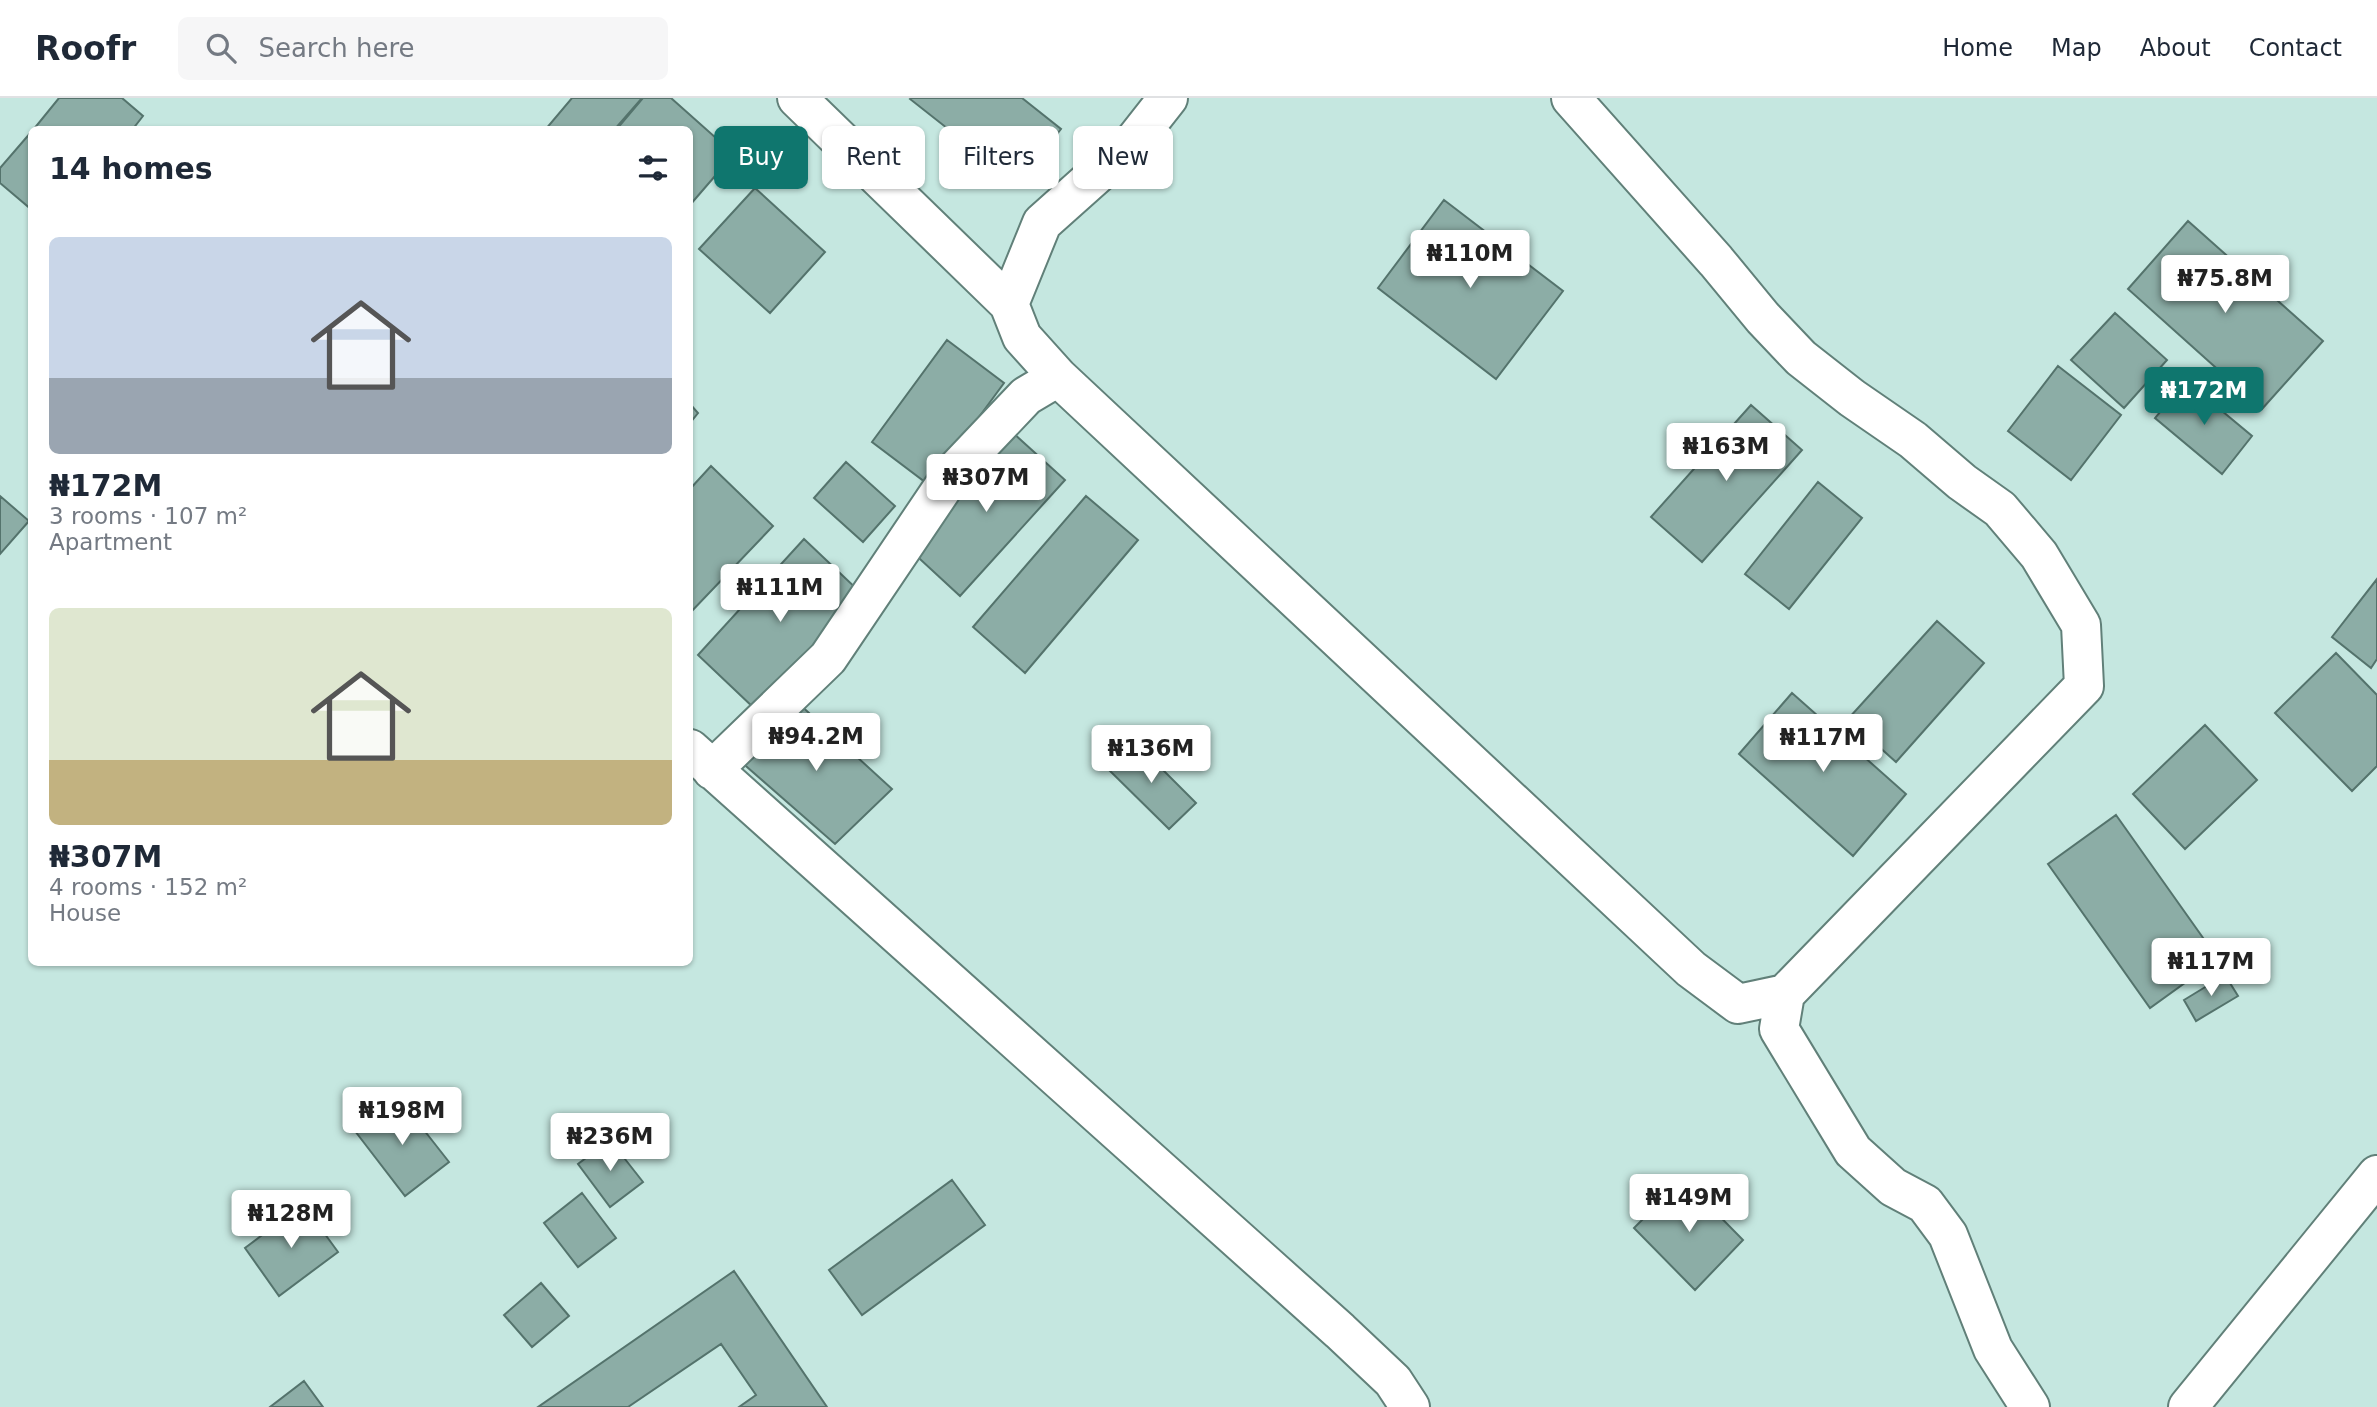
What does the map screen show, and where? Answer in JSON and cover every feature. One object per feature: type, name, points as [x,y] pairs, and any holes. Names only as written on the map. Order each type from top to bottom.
[{"type":"street","points":[[797,98],[1009,304],[1022,337],[1058,377],[1691,968],[1738,1004],[1785,994],[2084,686],[2081,625],[2039,555],[2000,509],[1962,482],[1913,440],[1801,358],[1571,98]]},
{"type":"street","points":[[1009,304],[1042,223],[1135,140],[1168,98]]},
{"type":"street","points":[[1058,377],[1026,396],[953,474],[828,658],[701,760],[1340,1331],[1392,1381],[1410,1407]]},
{"type":"street","points":[[1785,994],[1779,1029],[1853,1151],[1893,1187],[1925,1204],[1948,1236],[1993,1349],[2030,1407]]},
{"type":"street","points":[[2188,1407],[2377,1175]]},
{"type":"building","points":[[59,98],[122,98],[143,116],[135,126],[36,126]]},
{"type":"building","points":[[572,98],[643,98],[619,126],[548,126]]},
{"type":"building","points":[[642,98],[671,98],[714,136],[714,177],[693,202],[693,126],[618,126]]},
{"type":"building","points":[[1022,98],[1057,126],[944,126],[910,99]]},
{"type":"building","points":[[28,136],[28,207],[0,183],[0,168]]},
{"type":"building","points":[[756,189],[825,252],[770,313],[699,249]]},
{"type":"building","points":[[1444,200],[1563,291],[1496,379],[1378,288]]},
{"type":"building","points":[[2188,221],[2323,341],[2262,409],[2128,289]]},
{"type":"building","points":[[2115,313],[2167,360],[2124,408],[2071,360]]},
{"type":"building","points":[[947,340],[1004,383],[929,485],[872,442]]},
{"type":"building","points":[[2058,366],[2121,415],[2071,480],[2008,431]]},
{"type":"building","points":[[2186,381],[2252,436],[2222,474],[2155,418]]},
{"type":"building","points":[[1751,405],[1802,450],[1702,562],[1651,517]]},
{"type":"building","points":[[1012,432],[1065,480],[960,596],[908,548]]},
{"type":"building","points":[[846,462],[895,506],[863,542],[814,498]]},
{"type":"building","points":[[711,466],[773,526],[693,610],[693,486]]},
{"type":"building","points":[[1818,482],[1862,518],[1789,609],[1745,574]]},
{"type":"building","points":[[0,496],[28,522],[0,554]]},
{"type":"building","points":[[1086,496],[1138,540],[1025,673],[973,627]]},
{"type":"building","points":[[804,539],[861,593],[755,709],[698,655]]},
{"type":"building","points":[[2377,579],[2377,659],[2371,668],[2332,637]]},
{"type":"building","points":[[1937,621],[1984,663],[1896,762],[1848,719]]},
{"type":"building","points":[[2336,653],[2377,695],[2377,766],[2352,791],[2275,713]]},
{"type":"building","points":[[1792,693],[1906,794],[1853,856],[1739,754]]},
{"type":"building","points":[[797,702],[892,789],[835,844],[739,760]]},
{"type":"building","points":[[2205,725],[2257,780],[2185,849],[2133,794]]},
{"type":"building","points":[[1134,741],[1196,803],[1169,829],[1107,768]]},
{"type":"building","points":[[2116,815],[2218,959],[2150,1008],[2048,864]]},
{"type":"building","points":[[2225,975],[2238,996],[2196,1021],[2184,1000]]},
{"type":"building","points":[[398,1097],[449,1162],[405,1196],[355,1131]]},
{"type":"building","points":[[610,1140],[643,1182],[610,1207],[578,1164]]},
{"type":"building","points":[[1683,1179],[1743,1240],[1695,1290],[1634,1228]]},
{"type":"building","points":[[952,1180],[985,1225],[862,1315],[829,1270]]},
{"type":"building","points":[[582,1193],[616,1238],[578,1267],[544,1223]]},
{"type":"building","points":[[303,1204],[338,1252],[279,1296],[245,1248]]},
{"type":"building","points":[[734,1271],[827,1407],[739,1407],[756,1395],[721,1344],[628,1407],[538,1407]]},
{"type":"building","points":[[541,1283],[569,1316],[532,1347],[504,1315]]},
{"type":"building","points":[[304,1381],[323,1407],[270,1407]]}]
